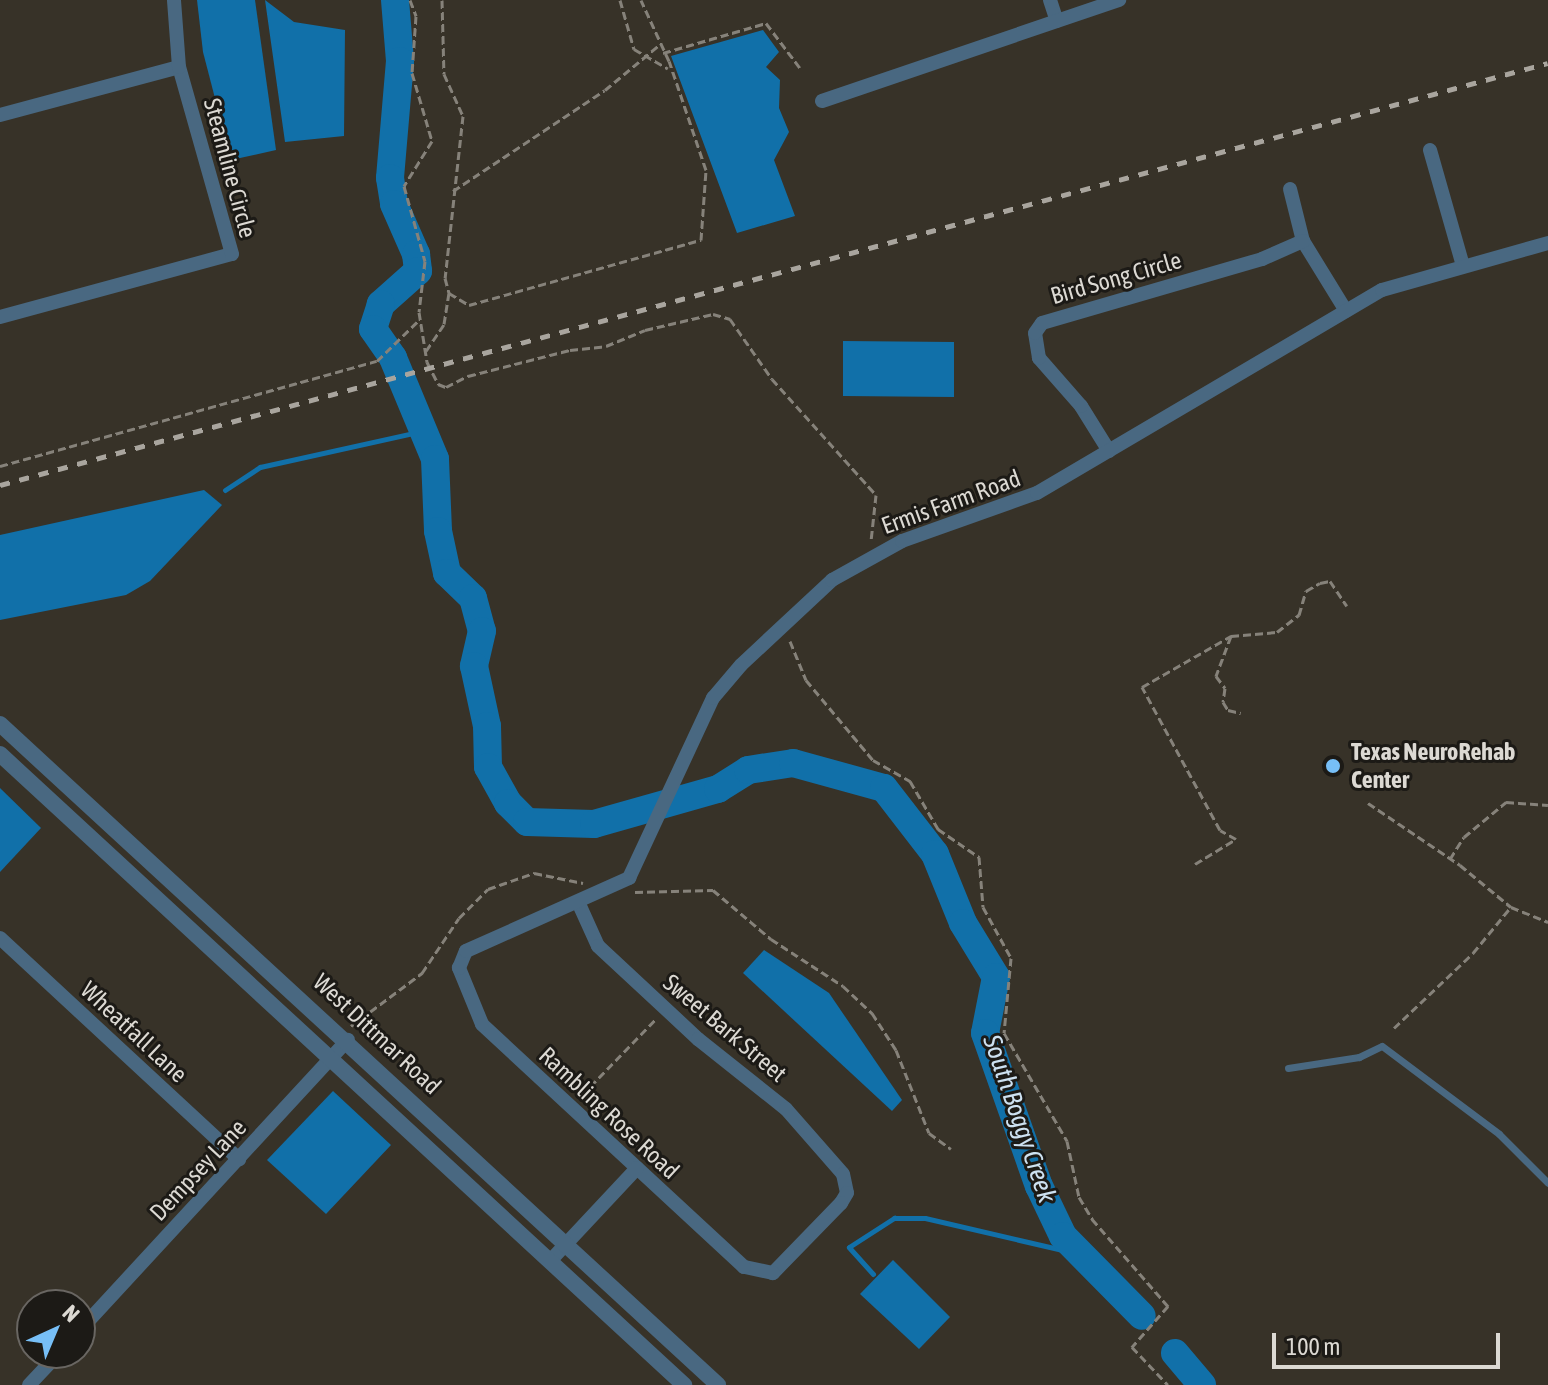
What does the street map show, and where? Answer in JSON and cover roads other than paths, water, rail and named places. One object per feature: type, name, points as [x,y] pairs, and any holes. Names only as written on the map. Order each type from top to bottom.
[{"type":"street","name":"Steamline Circle","points":[[0,317],[232,254],[179,67],[174,0]]},
{"type":"street","points":[[1050,0],[1057,21]]},
{"type":"street","points":[[822,101],[1119,0]]},
{"type":"street","points":[[0,115],[179,67]]},
{"type":"street","points":[[1430,150],[1463,266]]},
{"type":"street","points":[[1290,189],[1303,241],[1346,311]]},
{"type":"street","name":"Bird Song Circle","points":[[1109,451],[1081,406],[1039,358],[1034,345],[1042,323],[1262,259],[1303,241]]},
{"type":"street","name":"Ermis Farm Road","points":[[459,968],[474,945],[622,884],[637,864],[713,698],[741,665],[832,580],[902,541],[1014,505],[1393,286],[1548,243]]},
{"type":"street","name":"West Dittmar Road","points":[[0,724],[350,1033],[718,1385]]},
{"type":"street","name":"West Dittmar Road","points":[[0,754],[333,1057],[684,1385]]},
{"type":"street","name":"Sweet Bark Street","points":[[579,904],[598,946],[698,1039],[786,1109],[847,1184],[841,1203],[780,1268],[754,1273]]},
{"type":"street","name":"Wheatfall Lane","points":[[0,938],[239,1159]]},
{"type":"street","name":"Rambling Rose Road","points":[[459,968],[482,1024],[754,1273]]},
{"type":"street","name":"Dempsey Lane","points":[[96,1313],[333,1057],[350,1033]]},
{"type":"street","points":[[551,1260],[637,1168]]},
{"type":"street","points":[[29,1385],[44,1369]]},
{"type":"lane","points":[[1288,1068],[1359,1057],[1382,1046],[1499,1134],[1548,1183]]},
{"type":"water","points":[[197,0],[255,0],[276,150],[231,160],[203,52]]},
{"type":"water","points":[[265,0],[294,22],[345,30],[344,136],[285,142]]},
{"type":"water","points":[[763,30],[779,52],[766,67],[780,80],[779,108],[789,132],[774,160],[795,216],[737,233],[671,56]]},
{"type":"water","points":[[843,341],[954,342],[954,397],[843,396]]},
{"type":"water","points":[[204,490],[222,505],[150,581],[126,595],[0,620],[0,535]]},
{"type":"water","points":[[0,788],[41,828],[0,872]]},
{"type":"water","points":[[764,950],[829,993],[902,1100],[892,1111],[743,973]]},
{"type":"water","points":[[333,1091],[391,1145],[326,1214],[267,1160]]},
{"type":"water","points":[[893,1260],[950,1317],[919,1349],[860,1294]]},
{"type":"waterway","name":"South Boggy Creek","points":[[395,0],[400,61],[390,178],[394,204],[416,254],[418,271],[381,304],[373,329],[393,358],[435,459],[438,531],[447,573],[473,598],[482,631],[474,666],[487,726],[488,767],[508,803],[527,822],[594,824],[718,789],[748,770],[793,763],[884,788],[935,854],[963,923],[996,977],[985,1033],[1039,1186],[1063,1236],[1142,1316]]},
{"type":"waterway","points":[[225,490],[260,467],[423,431]]},
{"type":"waterway","points":[[873,1274],[849,1247],[894,1218],[925,1218],[1080,1254]]},
{"type":"waterway","name":"South Boggy Creek","points":[[1175,1353],[1202,1385]]},
{"type":"railway","points":[[0,485],[1548,63]]},
{"type":"place","name":"Texas NeuroRehab Center","points":[[1333,766]]}]
